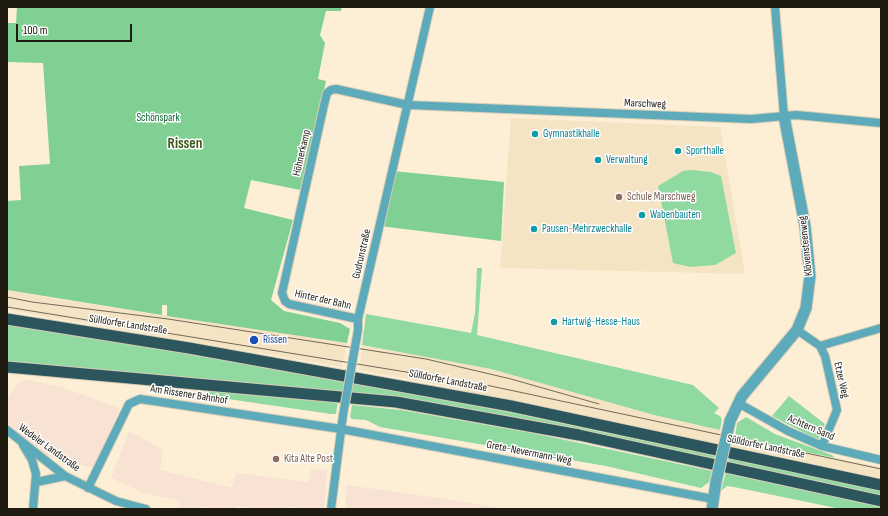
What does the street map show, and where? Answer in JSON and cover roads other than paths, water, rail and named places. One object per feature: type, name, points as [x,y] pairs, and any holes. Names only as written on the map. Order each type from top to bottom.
[{"type":"highway","name":"Sülldorfer Landstraße","points":[[7,319],[197,349],[481,400],[881,485]]},
{"type":"highway","points":[[7,367],[330,394],[396,402],[579,435],[881,501]]},
{"type":"street","name":"Gudrunstraße","points":[[331,509],[343,415],[358,330],[358,319],[430,7]]},
{"type":"street","name":"Klövensteenweg","points":[[713,504],[716,482],[730,421],[746,390],[796,330],[806,308],[810,276],[805,224],[784,116],[775,7]]},
{"type":"street","name":"Höhnerkamp","points":[[284,300],[282,290],[327,93],[336,89],[408,105]]},
{"type":"street","name":"Marschweg","points":[[408,105],[752,120],[796,114],[879,121]]},
{"type":"street","name":"Hinter der Bahn","points":[[284,300],[293,305],[358,319]]},
{"type":"street","points":[[796,330],[820,346],[881,328]]},
{"type":"street","name":"Etzer Weg","points":[[820,346],[825,356],[837,410],[822,446]]},
{"type":"street","name":"Am Rissener Bahnhof","points":[[88,488],[127,407],[135,400],[154,400],[341,430]]},
{"type":"street","name":"Achtern Sand","points":[[738,403],[788,431],[822,446],[881,460]]},
{"type":"street","name":"Wedeler Landstraße","points":[[7,430],[65,476],[116,501],[146,509]]},
{"type":"street","name":"Grete-Nevermann-Weg","points":[[341,430],[713,504]]},
{"type":"street","points":[[23,444],[34,466],[37,482],[33,509]]},
{"type":"street","points":[[37,482],[65,476]]},
{"type":"tram line","points":[[7,297],[32,302],[168,319],[426,359],[511,379],[599,404]]},
{"type":"tram line","points":[[7,307],[486,385],[881,469]]},
{"type":"place","name":"Gymnastikhalle","points":[[535,134]]},
{"type":"place","name":"Sporthalle","points":[[678,151]]},
{"type":"place","name":"Verwaltung","points":[[598,160]]},
{"type":"place","name":"Schule Marschweg","points":[[619,197]]},
{"type":"place","name":"Wabenbauten","points":[[642,215]]},
{"type":"place","name":"Pausen-Mehrzweckhalle","points":[[534,229]]},
{"type":"place","name":"Hartwig-Hesse-Haus","points":[[554,322]]},
{"type":"place","name":"Rissen","points":[[254,340]]},
{"type":"place","name":"Kita Alte Post","points":[[276,459]]},
{"type":"district","name":"Rissen","points":[[185,144]]},
{"type":"park label","name":"Schönspark","points":[[158,118]]}]
